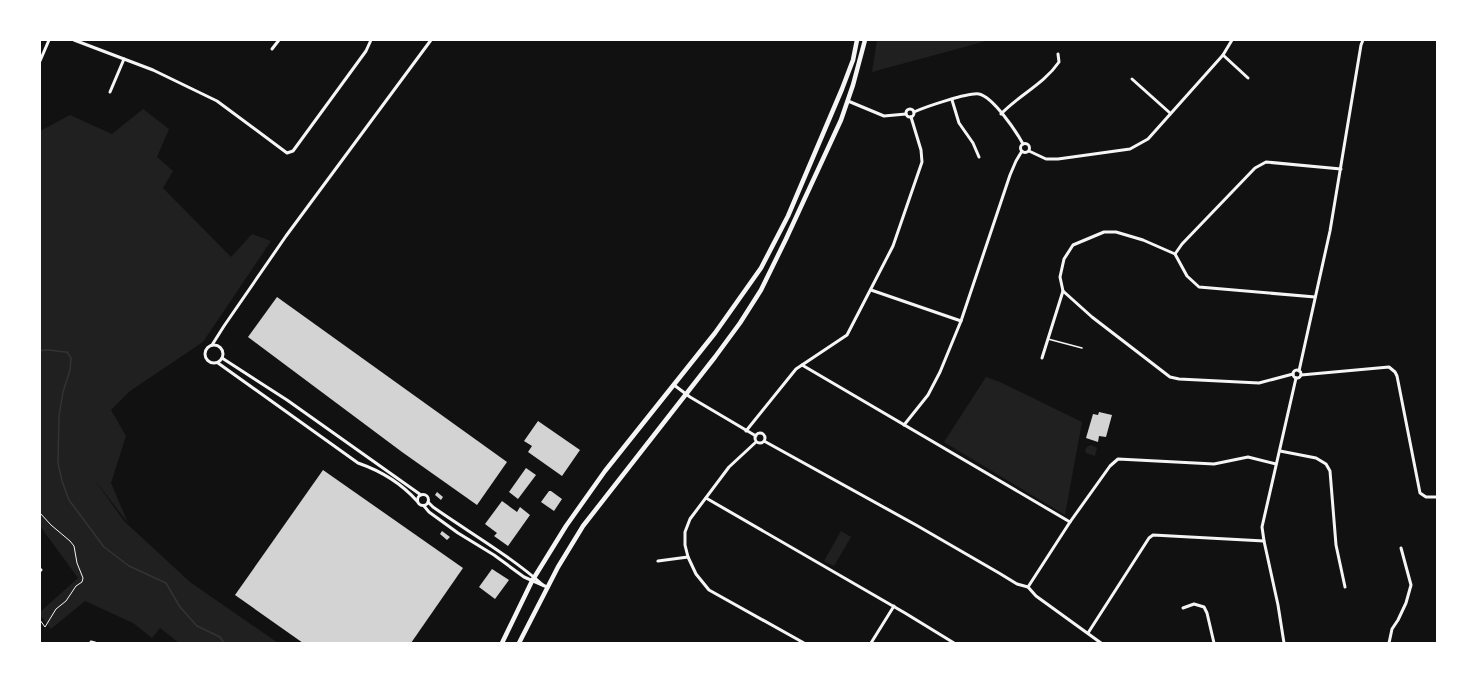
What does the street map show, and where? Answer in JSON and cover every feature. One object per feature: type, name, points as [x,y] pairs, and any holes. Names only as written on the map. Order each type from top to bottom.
[{"type":"highway","points":[[502,643],[533,579],[566,526],[605,471],[732,311],[761,268],[788,216],[842,89],[853,60],[857,40]]},
{"type":"highway","points":[[519,643],[546,587],[583,526],[740,323],[761,290],[827,151],[848,101],[864,40]]},
{"type":"street","points":[[40,61],[49,40]]},
{"type":"street","points":[[74,40],[153,70],[217,101],[287,153],[293,151],[366,51],[371,40]]},
{"type":"street","points":[[272,49],[279,40]]},
{"type":"street","points":[[431,40],[286,236],[212,345],[206,348],[204,357],[208,362],[215,364],[218,363],[358,463],[385,475],[409,492],[419,504],[424,506],[429,512],[458,533],[494,555],[524,577],[533,579]]},
{"type":"street","points":[[1022,151],[1026,153],[1029,151],[1041,157],[1053,159],[1130,149],[1148,139],[1223,55],[1232,40]]},
{"type":"street","points":[[1063,291],[1092,317],[1165,373],[1175,378],[1259,384],[1293,374],[1295,371],[1298,371],[1330,231],[1363,40]]},
{"type":"street","points":[[1001,114],[1044,80],[1054,70],[1059,62],[1058,54]]},
{"type":"street","points":[[1223,55],[1248,78]]},
{"type":"street","points":[[110,92],[124,59]]},
{"type":"street","points":[[1132,79],[1170,113]]},
{"type":"street","points":[[906,114],[910,110],[914,112],[928,106],[974,94],[980,94],[993,102],[1023,144],[1027,144],[1029,146],[1029,151]]},
{"type":"street","points":[[952,100],[959,123],[974,143],[979,157]]},
{"type":"street","points":[[746,431],[796,369],[847,335],[893,246],[922,162],[921,150],[911,117],[906,114],[884,116],[848,101]]},
{"type":"street","points":[[911,117],[914,115],[914,112]]},
{"type":"street","points":[[904,425],[928,395],[940,372],[961,321],[1010,175],[1022,151],[1021,147],[1023,144]]},
{"type":"street","points":[[1175,254],[1182,244],[1255,168],[1261,164],[1266,162],[1341,169]]},
{"type":"street","points":[[1042,358],[1063,291],[1060,277],[1064,259],[1073,245],[1104,232],[1116,232],[1143,240],[1175,254],[1187,276],[1199,287],[1315,296]]},
{"type":"street","points":[[871,290],[961,321]]},
{"type":"street","points":[[212,345],[221,348],[222,358],[218,363]]},
{"type":"street","points":[[222,358],[287,400],[421,495],[428,497],[428,502],[433,508],[468,532],[498,549],[533,579],[546,587]]},
{"type":"street","points":[[802,365],[1070,522]]},
{"type":"street","points":[[1296,378],[1299,378],[1301,375],[1389,367],[1395,372],[1420,493],[1426,497],[1437,497]]},
{"type":"street","points":[[1298,371],[1301,375]]},
{"type":"street","points":[[1284,643],[1278,605],[1264,541],[1263,521],[1296,378],[1293,374]]},
{"type":"street","points":[[674,385],[686,394],[756,436]]},
{"type":"street","points":[[756,436],[760,433],[763,434],[765,437],[764,441]]},
{"type":"street","points":[[756,436],[756,442]]},
{"type":"street","points":[[804,643],[709,590],[696,574],[688,557],[685,545],[685,532],[690,519],[729,467],[756,442],[761,443],[764,441],[903,517],[1017,584],[1028,587],[1036,596],[1101,643]]},
{"type":"street","points":[[1280,451],[1316,458],[1326,464],[1330,471],[1336,545],[1345,587]]},
{"type":"street","points":[[1028,587],[1070,522],[1110,466],[1118,459],[1214,464],[1248,457],[1276,464]]},
{"type":"street","points":[[417,501],[418,497],[421,495]]},
{"type":"street","points":[[706,498],[894,606],[954,643]]},
{"type":"street","points":[[424,506],[428,502]]},
{"type":"street","points":[[1088,633],[1149,538],[1153,535],[1264,541]]},
{"type":"street","points":[[1389,643],[1392,629],[1406,603],[1411,585],[1401,548]]},
{"type":"street","points":[[658,561],[688,557]]},
{"type":"street","points":[[1183,608],[1194,604],[1204,607],[1207,613],[1214,643]]},
{"type":"street","points":[[871,643],[894,606]]},
{"type":"lane","points":[[1048,339],[1082,348]]},
{"type":"path","points":[[40,513],[74,546],[76,563],[83,578],[82,582],[76,586],[66,601],[56,609],[45,627],[40,620]]},
{"type":"shaded area","points":[[877,40],[990,40],[872,72]]},
{"type":"shaded area","points":[[143,109],[169,129],[157,157],[173,171],[163,188],[231,257],[252,234],[271,241],[203,342],[130,391],[111,410],[126,436],[111,483],[128,523],[94,479],[124,521],[190,582],[278,643],[179,643],[160,628],[152,638],[133,623],[85,601],[51,629],[40,615],[40,612],[78,578],[40,526],[40,131],[70,115],[112,134]]},
{"type":"shaded area","points":[[986,377],[1000,382],[1082,422],[1065,515],[944,442]]},
{"type":"shaded area","points":[[1091,445],[1097,448],[1095,456],[1086,453],[1085,450]]},
{"type":"shaded area","points":[[841,531],[851,537],[834,566],[824,561]]},
{"type":"building","points":[[277,297],[507,462],[477,505],[402,452],[248,337]]},
{"type":"building","points":[[1099,412],[1112,415],[1106,437],[1099,436],[1098,442],[1086,438],[1093,414],[1098,415]]},
{"type":"building","points":[[538,421],[580,450],[562,476],[528,452],[532,446],[524,441]]},
{"type":"building","points":[[526,468],[536,475],[518,499],[509,492]]},
{"type":"building","points":[[323,470],[463,568],[411,643],[303,643],[235,595]]},
{"type":"building","points":[[549,491],[562,499],[554,511],[541,502]]},
{"type":"building","points":[[437,492],[443,497],[441,500],[435,495]]},
{"type":"building","points":[[502,501],[517,512],[520,507],[530,515],[508,546],[494,536],[497,533],[485,524]]},
{"type":"building","points":[[442,531],[450,537],[447,540],[440,534]]},
{"type":"building","points":[[492,569],[509,580],[495,599],[479,587]]},
{"type":"waterway","points":[[40,351],[50,350],[67,352],[71,358],[70,370],[63,392],[59,416],[58,463],[62,481],[69,500],[104,547],[129,566],[166,583],[180,607],[197,626],[220,637],[224,643]]}]
